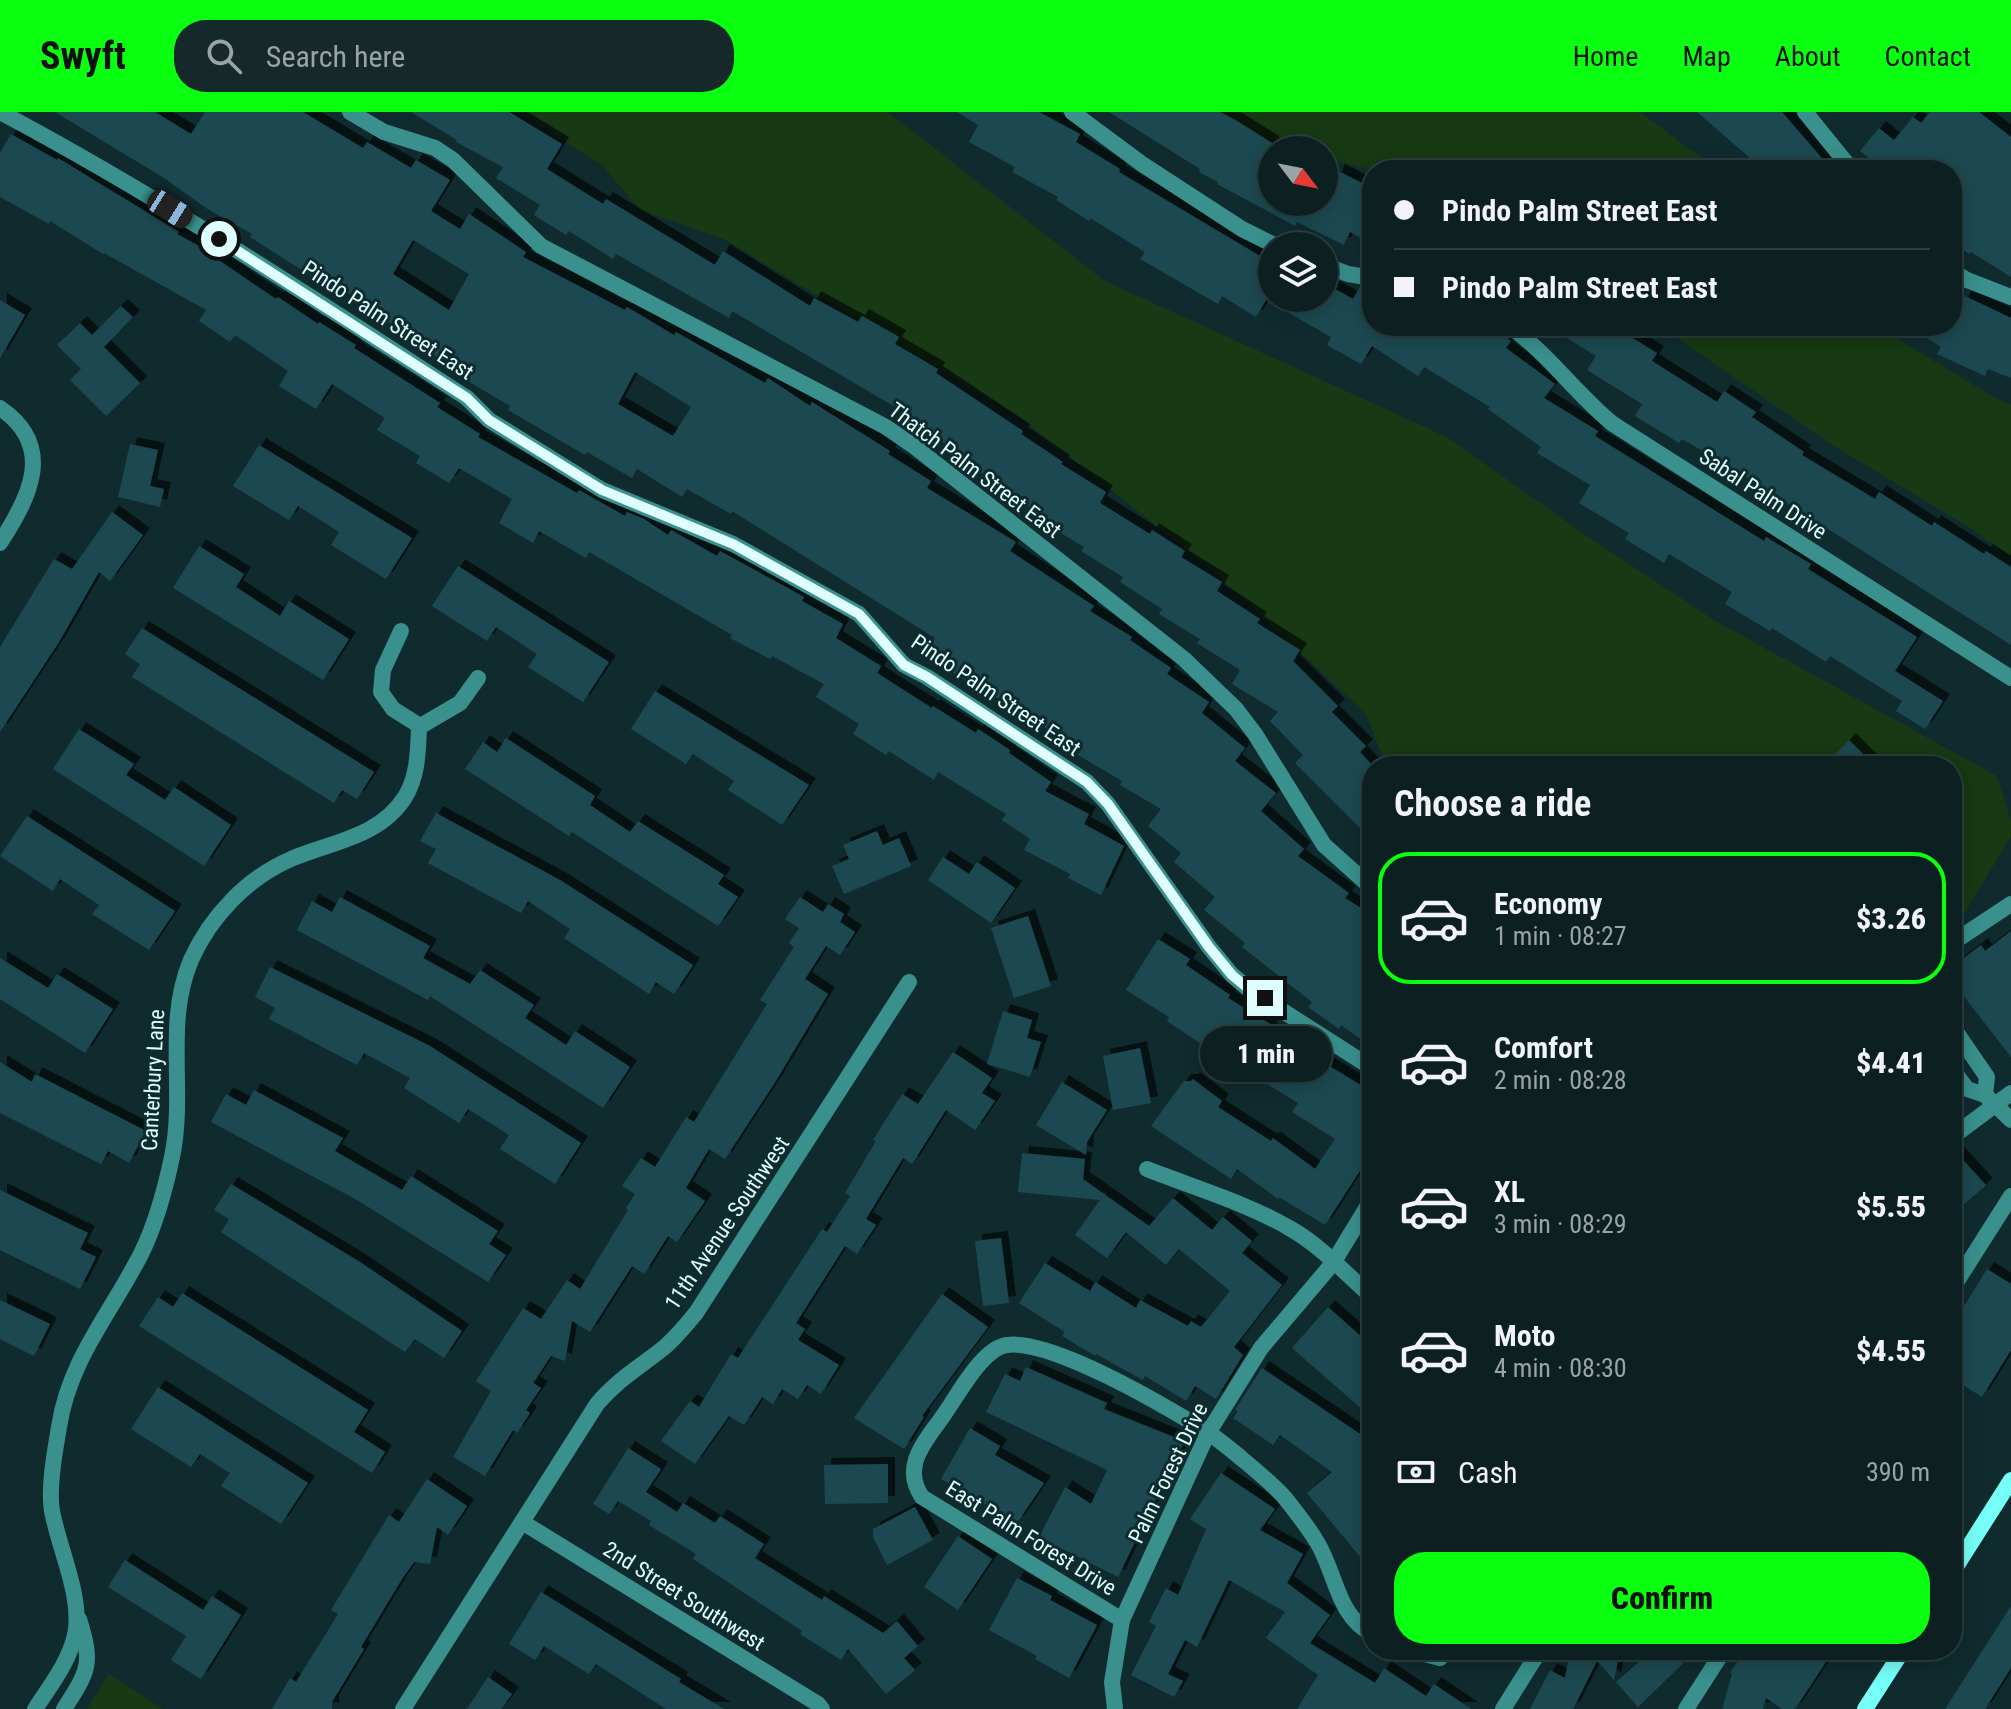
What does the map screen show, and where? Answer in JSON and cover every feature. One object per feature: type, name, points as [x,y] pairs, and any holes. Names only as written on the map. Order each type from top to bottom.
[{"type":"street","name":"Pindo Palm Street East","points":[[0,112],[96,163],[268,269],[467,398],[489,420],[602,490],[733,544],[859,614],[904,665],[1087,782],[1108,804],[1232,975],[1250,990],[1362,1062]]},
{"type":"street","name":"Thatch Palm Street East","points":[[350,112],[384,132],[435,148],[453,160],[541,246],[886,427],[915,447],[1214,686],[1255,734],[1324,845],[1362,879]]},
{"type":"street","points":[[1072,112],[1142,164],[1258,237]]},
{"type":"street","points":[[1805,112],[1844,160]]},
{"type":"street","points":[[1338,270],[1362,276]]},
{"type":"street","points":[[1962,277],[2011,297]]},
{"type":"street","name":"Sabal Palm Drive","points":[[1523,336],[1593,408],[1613,424],[2011,678]]},
{"type":"street","points":[[0,408],[15,418],[31,445],[33,480],[16,518],[0,543]]},
{"type":"street","points":[[401,631],[383,670],[381,692],[393,709],[420,726],[460,703],[478,678]]},
{"type":"street","name":"Canterbury Lane","points":[[35,1709],[67,1658],[76,1633],[77,1613],[51,1508],[62,1409],[79,1359],[140,1254],[165,1188],[177,1121],[177,1011],[191,960],[216,918],[250,883],[287,861],[357,835],[386,819],[405,797],[412,782],[417,765],[420,726]]},
{"type":"street","points":[[1962,936],[2011,904]]},
{"type":"street","name":"11th Avenue Southwest","points":[[403,1709],[584,1423],[610,1388],[662,1349],[696,1313],[909,982]]},
{"type":"street","points":[[1962,1041],[1987,1077],[1989,1100]]},
{"type":"street","points":[[1962,1082],[1967,1089],[1989,1100],[2011,1120]]},
{"type":"street","points":[[1962,1127],[1989,1100],[2011,1093]]},
{"type":"street","points":[[1147,1169],[1252,1209],[1292,1229],[1314,1244],[1362,1288]]},
{"type":"street","points":[[1962,1273],[2011,1196]]},
{"type":"street","name":"Palm Forest Drive","points":[[1115,1709],[1112,1682],[1122,1620],[1208,1433],[1261,1348],[1333,1263],[1362,1215]]},
{"type":"street","name":"East Palm Forest Drive","points":[[1122,1620],[922,1497],[913,1483],[914,1465],[922,1447],[983,1359],[1004,1345],[1035,1346],[1096,1370],[1208,1433],[1283,1496],[1317,1543],[1343,1607],[1362,1629]]},
{"type":"street","points":[[1962,1557],[2011,1480]]},
{"type":"street","name":"2nd Street Southwest","points":[[522,1522],[822,1709]]},
{"type":"street","points":[[64,1709],[86,1674],[88,1662],[87,1644],[77,1613]]},
{"type":"street","points":[[1503,1709],[1534,1660]]},
{"type":"street","points":[[1686,1709],[1718,1660]]},
{"type":"street","points":[[1865,1709],[1897,1660]]},
{"type":"green space","points":[[519,112],[888,112],[1105,281],[1447,437],[1584,534],[1714,620],[1961,756],[1382,756],[1366,714],[1213,571],[1022,419],[724,239],[640,210],[602,165]]},
{"type":"green space","points":[[1197,112],[1640,112],[1705,160],[1362,160],[1362,167],[1338,162],[1338,136],[1258,136],[1258,143],[1223,134]]},
{"type":"green space","points":[[1674,336],[1893,336],[1999,400],[2011,404],[2011,558],[1972,529],[1834,446]]},
{"type":"green space","points":[[1962,757],[1997,776],[2011,821],[2011,836],[1962,918]]},
{"type":"green space","points":[[109,1674],[163,1709],[87,1709]]},
{"type":"building","points":[[55,112],[155,112],[191,134],[205,112],[303,112],[363,148],[367,142],[411,168],[416,160],[450,180],[431,211],[460,229],[469,214],[526,252],[523,257],[625,310],[627,307],[674,335],[676,332],[765,383],[768,378],[810,406],[812,402],[890,451],[888,454],[931,481],[927,488],[1016,542],[1010,551],[1094,606],[1090,611],[1132,637],[1130,640],[1171,668],[1167,674],[1209,702],[1202,713],[1245,748],[1235,761],[1276,793],[1261,811],[1304,849],[1298,856],[1349,893],[1345,898],[1362,909],[1362,1040],[1341,1025],[1339,1029],[1308,1007],[1312,1002],[1242,947],[1245,943],[1204,910],[1215,897],[1174,862],[1181,853],[1148,826],[1161,809],[1120,785],[1122,781],[1078,755],[1080,752],[1031,718],[924,656],[935,638],[732,511],[731,514],[687,489],[682,497],[637,469],[632,478],[587,452],[585,455],[508,410],[510,406],[466,380],[469,375],[425,350],[427,347],[381,318],[384,314],[329,282],[327,285],[250,237],[252,234],[209,210],[164,178]],"holes":[[[413,240],[469,274],[449,310],[393,274]],[[635,372],[691,407],[673,436],[618,404]]]},
{"type":"building","points":[[411,112],[509,112],[562,144],[547,169],[603,204],[606,199],[715,265],[723,251],[810,306],[814,298],[858,322],[862,316],[899,337],[895,344],[938,369],[936,373],[1023,431],[1021,434],[1063,462],[1061,464],[1106,492],[1100,503],[1150,534],[1152,530],[1185,551],[1181,557],[1222,582],[1217,591],[1260,619],[1257,623],[1300,650],[1293,661],[1338,706],[1332,712],[1366,746],[1360,752],[1364,756],[1362,830],[1295,763],[1303,755],[1270,721],[1278,712],[1232,684],[1240,670],[1197,643],[1200,639],[1159,614],[1162,609],[1120,582],[1123,577],[1081,551],[1084,547],[1041,521],[1043,517],[959,457],[961,454],[916,425],[919,421],[732,311],[729,318],[616,254],[613,259],[569,231],[566,235],[534,215],[540,205],[496,178],[503,167]]},
{"type":"building","points":[[957,112],[1039,112],[1080,134],[1076,142],[1120,169],[1119,172],[1258,255],[1259,312],[1256,317],[1222,296],[1218,304],[1140,259],[1145,252],[1090,218],[1089,221],[1056,200],[1058,197],[1012,172],[1015,167],[969,142],[978,125]]},
{"type":"building","points":[[1109,112],[1220,112],[1261,136],[1258,136],[1258,206],[1199,172],[1200,169]]},
{"type":"building","points":[[1697,112],[1782,112],[1823,160],[1746,160],[1749,157]]},
{"type":"building","points":[[1930,112],[1979,112],[2011,137],[2011,277],[1962,249],[1962,160],[1871,160],[1860,151],[1879,128],[1894,140],[1913,117],[1921,123]]},
{"type":"building","points":[[11,134],[58,158],[179,232],[177,234],[221,258],[220,261],[276,299],[278,297],[356,345],[354,348],[440,403],[437,407],[480,434],[478,437],[577,493],[579,490],[625,516],[627,512],[644,519],[668,535],[671,530],[717,556],[720,551],[804,597],[802,601],[843,624],[836,638],[881,666],[877,673],[932,708],[976,733],[978,729],[1010,750],[1009,753],[1051,782],[1045,791],[1089,814],[1084,824],[1124,846],[1101,895],[1068,878],[1070,874],[1024,850],[1030,839],[1002,820],[1006,814],[938,772],[934,780],[889,751],[886,755],[853,734],[859,724],[816,697],[824,684],[730,638],[732,635],[589,552],[586,558],[539,531],[533,543],[499,523],[512,499],[459,468],[449,483],[416,463],[420,456],[377,430],[385,418],[332,384],[316,409],[279,386],[288,371],[235,335],[230,342],[199,321],[206,310],[50,221],[49,224],[0,197],[0,153]]},
{"type":"building","points":[[1338,171],[1362,183],[1362,239],[1350,232],[1344,245],[1338,242],[1338,232],[1317,232],[1297,222],[1295,226],[1276,216],[1338,216]]},
{"type":"building","points":[[1360,287],[1362,336],[1505,336],[1511,341],[1506,348],[1555,384],[1544,398],[1598,431],[1595,436],[1764,541],[1766,537],[1811,564],[1808,569],[1917,637],[1895,671],[1943,701],[1925,729],[1896,711],[1902,701],[1830,656],[1826,662],[1772,628],[1770,631],[1725,604],[1732,592],[1669,554],[1664,563],[1625,539],[1629,533],[1579,503],[1590,485],[1537,453],[1541,447],[1488,409],[1490,407],[1424,367],[1418,376],[1372,346],[1361,364],[1327,345],[1331,337],[1287,312],[1338,312],[1338,291],[1353,299]]},
{"type":"building","points":[[1965,296],[2011,318],[2011,378],[1988,369],[1985,376],[1937,354],[1941,347],[1924,336],[1962,336],[1962,303]]},
{"type":"building","points":[[0,300],[25,315],[0,358]]},
{"type":"building","points":[[121,306],[133,317],[104,347],[140,383],[106,416],[70,380],[81,369],[57,345],[80,323],[92,335]]},
{"type":"building","points":[[1563,336],[1629,336],[1657,353],[1652,361],[1717,402],[1724,391],[1756,412],[1752,417],[1804,452],[1802,455],[1875,499],[1879,492],[1932,526],[1934,522],[2011,567],[2011,645],[1724,463],[1682,439],[1679,443],[1635,416],[1642,404],[1587,370],[1596,356]]},
{"type":"building","points":[[130,444],[158,450],[150,486],[164,489],[160,507],[118,497]]},
{"type":"building","points":[[259,445],[412,538],[386,579],[331,545],[339,532],[298,506],[289,520],[233,486]]},
{"type":"building","points":[[112,512],[143,535],[110,581],[99,572],[59,642],[0,732],[0,647],[54,559],[72,569]]},
{"type":"building","points":[[199,546],[244,574],[236,587],[280,616],[289,601],[349,639],[323,680],[173,588]]},
{"type":"building","points":[[458,566],[609,662],[583,702],[528,667],[537,654],[496,627],[487,641],[432,606]]},
{"type":"building","points":[[142,628],[374,772],[357,799],[342,790],[334,803],[132,677],[140,664],[125,654]]},
{"type":"building","points":[[655,691],[809,785],[782,825],[728,790],[734,781],[693,754],[686,764],[631,729]]},
{"type":"building","points":[[79,729],[134,764],[126,775],[165,800],[174,787],[231,825],[204,866],[53,769]]},
{"type":"building","points":[[506,738],[595,796],[590,805],[630,832],[638,821],[724,875],[718,884],[738,897],[718,926],[572,832],[569,836],[465,769],[483,742],[497,752]]},
{"type":"building","points":[[1849,740],[1865,756],[1834,756]]},
{"type":"building","points":[[436,813],[560,880],[693,965],[674,994],[656,982],[649,994],[564,938],[570,929],[528,901],[521,913],[428,863],[436,849],[420,841]]},
{"type":"building","points":[[27,816],[175,911],[149,950],[92,914],[99,905],[60,879],[53,891],[0,856]]},
{"type":"building","points":[[877,831],[883,845],[899,838],[911,866],[844,894],[832,866],[849,859],[843,845]]},
{"type":"building","points":[[943,857],[969,874],[977,862],[1015,888],[991,923],[928,880]]},
{"type":"building","points":[[340,897],[430,946],[423,958],[470,984],[480,970],[534,1005],[525,1018],[566,1045],[575,1031],[630,1067],[603,1108],[430,996],[428,1000],[297,930],[312,901],[332,912]]},
{"type":"building","points":[[800,897],[823,912],[828,904],[844,914],[840,922],[855,932],[840,955],[826,946],[805,979],[828,994],[725,1159],[709,1149],[686,1188],[705,1201],[677,1242],[668,1236],[644,1274],[632,1266],[590,1332],[572,1321],[565,1361],[551,1356],[533,1383],[541,1388],[526,1410],[530,1413],[517,1433],[513,1430],[485,1476],[453,1457],[491,1391],[476,1381],[523,1308],[541,1319],[567,1280],[580,1289],[628,1210],[626,1208],[635,1194],[622,1186],[641,1158],[655,1167],[686,1117],[694,1122],[767,1004],[760,1000],[794,947],[789,943],[799,928],[785,919]]},
{"type":"building","points":[[1028,916],[1051,986],[1014,998],[991,928]]},
{"type":"building","points":[[2011,931],[2011,1057],[1962,994],[1962,959],[1981,945],[1985,951]]},
{"type":"building","points":[[1158,939],[1190,959],[1186,965],[1230,995],[1228,998],[1272,1025],[1269,1029],[1362,1086],[1362,1168],[1325,1225],[1278,1199],[1237,1169],[1231,1179],[1151,1126],[1184,1081],[1193,1079],[1222,1101],[1218,1107],[1271,1141],[1273,1138],[1315,1169],[1335,1139],[1292,1112],[1298,1103],[1244,1070],[1238,1078],[1205,1058],[1210,1050],[1167,1021],[1169,1017],[1126,990]]},
{"type":"building","points":[[0,958],[48,988],[57,974],[113,1009],[85,1053],[0,999]]},
{"type":"building","points":[[270,967],[430,1046],[581,1143],[555,1184],[500,1149],[509,1135],[468,1109],[459,1123],[404,1088],[410,1078],[364,1053],[357,1065],[269,1019],[275,1008],[255,997]]},
{"type":"building","points":[[1003,1011],[1032,1020],[1027,1038],[1041,1042],[1030,1077],[987,1064]]},
{"type":"building","points":[[1140,1048],[1151,1103],[1113,1110],[1103,1056]]},
{"type":"building","points":[[953,1052],[992,1078],[982,1093],[995,1101],[975,1130],[946,1110],[912,1164],[903,1158],[866,1219],[876,1225],[857,1254],[845,1246],[796,1323],[805,1329],[798,1340],[839,1365],[821,1394],[807,1385],[798,1399],[782,1389],[773,1404],[762,1397],[744,1425],[729,1416],[695,1464],[661,1441],[690,1401],[699,1407],[731,1354],[738,1358],[822,1229],[827,1232],[850,1196],[845,1193],[876,1141],[873,1140],[902,1094],[918,1104]]},
{"type":"building","points":[[0,1062],[32,1082],[35,1074],[146,1131],[129,1163],[108,1151],[101,1164],[0,1113]]},
{"type":"building","points":[[1062,1082],[1107,1110],[1087,1142],[1086,1155],[1036,1125]]},
{"type":"building","points":[[254,1090],[343,1138],[335,1151],[402,1190],[411,1176],[498,1231],[489,1244],[506,1255],[488,1282],[357,1200],[211,1122],[226,1094],[246,1105]]},
{"type":"building","points":[[1022,1153],[1085,1159],[1083,1179],[1149,1226],[1173,1198],[1212,1230],[1223,1217],[1252,1241],[1242,1253],[1282,1285],[1234,1347],[1243,1355],[1216,1399],[1195,1386],[1186,1401],[1145,1376],[1143,1380],[1095,1356],[1062,1336],[1065,1332],[1019,1303],[1045,1263],[1090,1291],[1095,1282],[1136,1308],[1140,1300],[1188,1326],[1191,1321],[1201,1327],[1230,1291],[1179,1249],[1166,1265],[1126,1232],[1107,1258],[1075,1235],[1100,1200],[1018,1192]]},
{"type":"building","points":[[1962,1159],[1986,1185],[1962,1206]]},
{"type":"building","points":[[231,1184],[360,1262],[462,1331],[444,1358],[415,1339],[405,1352],[221,1232],[229,1219],[214,1210]]},
{"type":"building","points":[[0,1190],[88,1233],[80,1249],[96,1257],[80,1289],[0,1250]]},
{"type":"building","points":[[1001,1238],[1009,1303],[983,1306],[975,1241]]},
{"type":"building","points":[[1987,1269],[2011,1284],[2011,1350],[1982,1397],[1962,1384],[1962,1309]]},
{"type":"building","points":[[182,1293],[368,1410],[354,1432],[385,1452],[372,1473],[139,1326],[158,1297],[173,1307]]},
{"type":"building","points":[[942,1294],[988,1327],[922,1416],[904,1449],[854,1418]]},
{"type":"building","points":[[0,1300],[50,1324],[34,1356],[0,1339]]},
{"type":"building","points":[[1328,1307],[1362,1337],[1362,1409],[1292,1348]]},
{"type":"building","points":[[1026,1367],[1107,1403],[1104,1409],[1184,1441],[1171,1475],[1168,1474],[1118,1577],[1039,1537],[1065,1487],[1091,1504],[1107,1470],[986,1412],[1005,1374],[1020,1381]]},
{"type":"building","points":[[1262,1368],[1362,1435],[1362,1559],[1307,1493],[1332,1472],[1280,1435],[1273,1445],[1233,1418],[1238,1411],[1235,1410]]},
{"type":"building","points":[[158,1387],[308,1483],[281,1524],[221,1486],[230,1473],[200,1454],[191,1467],[131,1429]]},
{"type":"building","points":[[970,1428],[1000,1446],[995,1455],[1044,1483],[1017,1523],[941,1479]]},
{"type":"building","points":[[628,1448],[661,1469],[646,1492],[677,1512],[683,1503],[715,1523],[720,1516],[764,1544],[755,1558],[883,1633],[897,1621],[918,1646],[904,1658],[915,1670],[886,1694],[848,1649],[841,1660],[800,1634],[802,1631],[693,1559],[696,1554],[649,1525],[651,1521],[618,1501],[609,1514],[593,1504]]},
{"type":"building","points":[[888,1464],[888,1503],[825,1504],[824,1465]]},
{"type":"building","points":[[1221,1473],[1275,1509],[1260,1530],[1303,1554],[1287,1583],[1330,1615],[1310,1643],[1375,1683],[1384,1668],[1426,1696],[1434,1684],[1471,1709],[1297,1709],[1318,1675],[1266,1638],[1285,1612],[1229,1580],[1197,1647],[1185,1640],[1168,1674],[1183,1681],[1174,1697],[1131,1675],[1156,1626],[1149,1622],[1166,1588],[1178,1595],[1206,1529],[1190,1519]]},
{"type":"building","points":[[427,1479],[467,1506],[448,1535],[437,1527],[430,1564],[414,1562],[402,1579],[361,1647],[364,1649],[332,1702],[332,1709],[272,1709],[290,1678],[296,1682],[338,1614],[331,1610],[389,1515],[399,1522]]},
{"type":"building","points":[[915,1507],[933,1540],[887,1565],[873,1537],[873,1529]]},
{"type":"building","points":[[958,1536],[992,1559],[958,1610],[924,1587]]},
{"type":"building","points":[[125,1560],[203,1610],[212,1596],[241,1615],[201,1679],[171,1660],[186,1636],[108,1587]]},
{"type":"building","points":[[1017,1578],[1097,1625],[1069,1678],[1035,1659],[1037,1656],[989,1630]]},
{"type":"building","points":[[541,1592],[724,1709],[666,1709],[596,1664],[589,1674],[544,1646],[535,1660],[509,1644]]},
{"type":"building","points":[[2011,1606],[2011,1668],[1985,1709],[1945,1709]]},
{"type":"building","points":[[1568,1660],[1618,1660],[1614,1680],[1597,1661],[1573,1709],[1530,1709],[1550,1670],[1565,1678]]},
{"type":"building","points":[[1641,1660],[1687,1660],[1638,1707],[1616,1682]]},
{"type":"building","points":[[1739,1660],[1827,1660],[1795,1709],[1782,1709],[1766,1698],[1763,1709],[1722,1709],[1730,1672]]},
{"type":"building","points":[[488,1677],[512,1694],[501,1709],[467,1709]]},
{"type":"route","points":[[219,239],[467,398],[489,420],[602,490],[733,544],[859,614],[904,665],[1087,782],[1108,804],[1220,961],[1250,990],[1265,998]]}]
